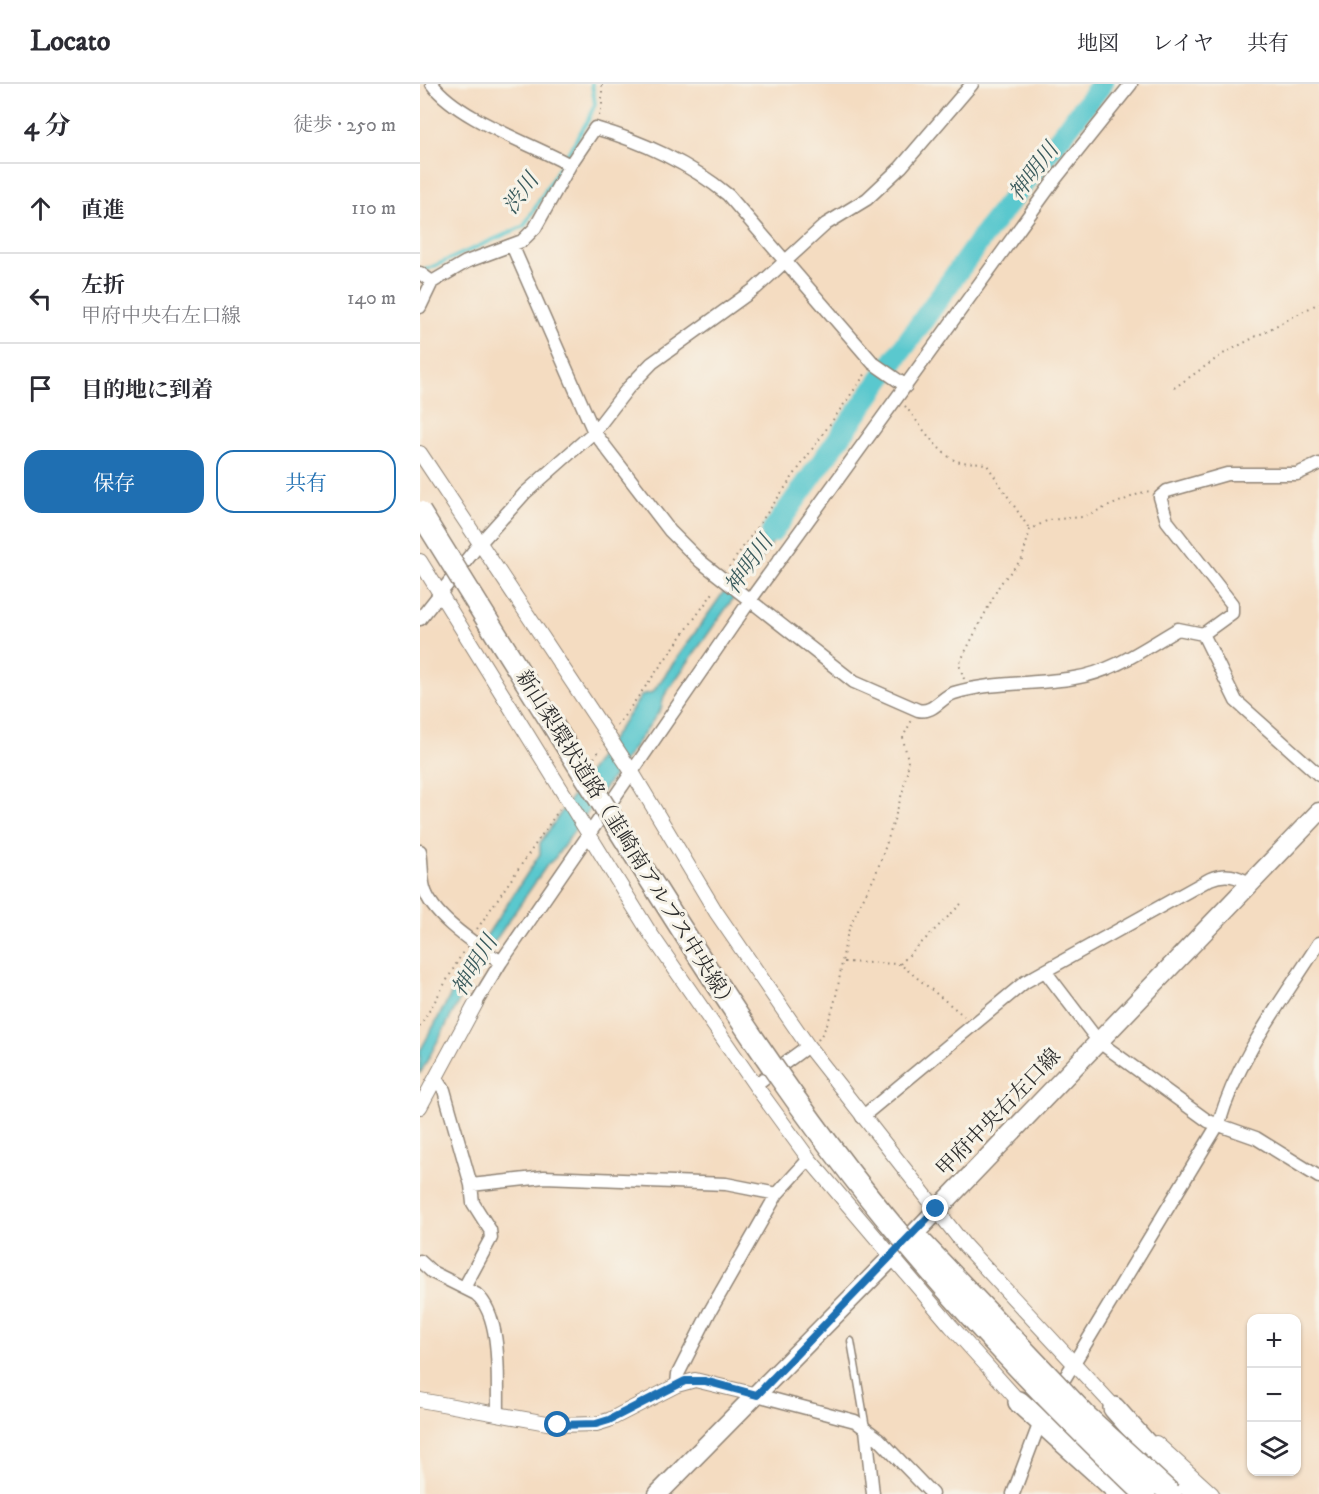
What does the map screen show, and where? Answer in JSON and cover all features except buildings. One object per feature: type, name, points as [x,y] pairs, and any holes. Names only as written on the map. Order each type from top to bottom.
[{"type":"highway","name":"新山梨環状道路（韮崎南アルプス中央線）","points":[[420,512],[702,963],[746,1030],[843,1162],[898,1233],[968,1316],[1026,1377],[1145,1494]]},
{"type":"highway","name":"新山梨環状道路（韮崎南アルプス中央線）","points":[[843,1162],[942,1262],[1086,1416],[1171,1494]]},
{"type":"highway","points":[[1019,1402],[1121,1494]]},
{"type":"highway","points":[[1114,1408],[1163,1463],[1197,1494]]},
{"type":"main road","name":"甲府中央右左口線","points":[[658,1494],[892,1257],[1319,812]]},
{"type":"street","points":[[432,84],[443,99],[494,128],[570,165]]},
{"type":"street","points":[[420,619],[439,592],[525,493],[594,432],[628,388],[652,363],[716,319],[826,224],[867,199],[901,167],[972,84]]},
{"type":"street","points":[[420,1107],[498,960],[629,768],[748,598],[897,398],[902,383],[1056,178],[1131,84]]},
{"type":"street","points":[[420,307],[432,282],[466,262],[522,241],[535,228],[570,165],[595,128],[625,136],[708,179],[728,195],[875,364],[902,383]]},
{"type":"street","points":[[512,245],[594,432],[670,531],[723,580],[854,682],[918,710],[928,710],[952,694],[968,690],[1075,678],[1125,661],[1178,629],[1203,634],[1232,613],[1232,604],[1167,521],[1160,497],[1167,491],[1227,474],[1277,476],[1297,474],[1319,464]]},
{"type":"street","points":[[420,273],[432,282]]},
{"type":"street","points":[[420,453],[629,768],[716,912],[808,1046],[862,1117],[965,1246],[1072,1364],[1114,1408],[1212,1494]]},
{"type":"street","points":[[420,561],[648,930],[755,1084],[809,1159],[1019,1402]]},
{"type":"street","points":[[1203,634],[1236,701],[1319,775]]},
{"type":"street","points":[[420,851],[424,888],[428,895],[444,917],[471,941],[498,960]]},
{"type":"street","points":[[862,1117],[1025,982],[1209,879],[1222,874],[1236,876],[1252,884]]},
{"type":"street","points":[[1013,1494],[1039,1421],[1220,1123],[1227,1095],[1240,1069],[1319,943]]},
{"type":"street","points":[[1045,971],[1099,1042],[1208,1121],[1220,1123],[1256,1138],[1319,1177]]},
{"type":"street","points":[[755,1084],[808,1046]]},
{"type":"street","points":[[436,1077],[444,1090],[471,1185],[473,1203],[490,1230],[490,1238],[464,1288]]},
{"type":"street","points":[[677,1385],[678,1374],[709,1313],[777,1194],[809,1159]]},
{"type":"street","points":[[471,1185],[544,1177],[726,1184],[777,1194]]},
{"type":"street","points":[[420,1261],[432,1272],[482,1299],[490,1315],[496,1344],[498,1414]]},
{"type":"street","points":[[420,1400],[558,1425],[596,1424],[627,1413],[677,1385],[695,1380],[840,1415],[866,1429],[932,1494]]},
{"type":"street","points":[[1039,1421],[1109,1494]]},
{"type":"street","points":[[866,1429],[873,1494]]},
{"type":"lane","points":[[851,1341],[866,1429]]},
{"type":"path","points":[[595,128],[602,107],[602,84]]},
{"type":"path","points":[[1174,388],[1223,354],[1319,303]]},
{"type":"path","points":[[590,765],[610,740],[875,364]]},
{"type":"path","points":[[897,398],[945,453],[957,461],[978,461],[987,465],[1030,530]]},
{"type":"path","points":[[968,690],[959,664],[1000,585],[1022,559],[1030,530],[1048,520],[1082,517],[1146,490],[1160,497]]},
{"type":"path","points":[[808,1046],[818,1040],[826,1030],[843,962],[846,939],[857,909],[875,876],[908,765],[903,737],[918,710]]},
{"type":"path","points":[[420,1027],[471,941],[568,803]]},
{"type":"path","points":[[900,964],[964,901]]},
{"type":"path","points":[[843,962],[900,964],[975,1025]]},
{"type":"water","points":[[786,504],[795,511],[664,696],[661,709],[555,858],[547,865],[479,964],[420,1074],[420,1051],[466,967],[540,854],[540,843],[642,695],[653,692]]},
{"type":"waterway","name":"渋川","points":[[423,271],[524,226],[588,120],[595,104],[592,84]]},
{"type":"waterway","name":"神明川","points":[[772,532],[988,229],[1102,84]]},
{"type":"route","points":[[558,1425],[578,1426],[609,1420],[627,1413],[685,1381],[705,1381],[757,1395],[936,1209]]}]
